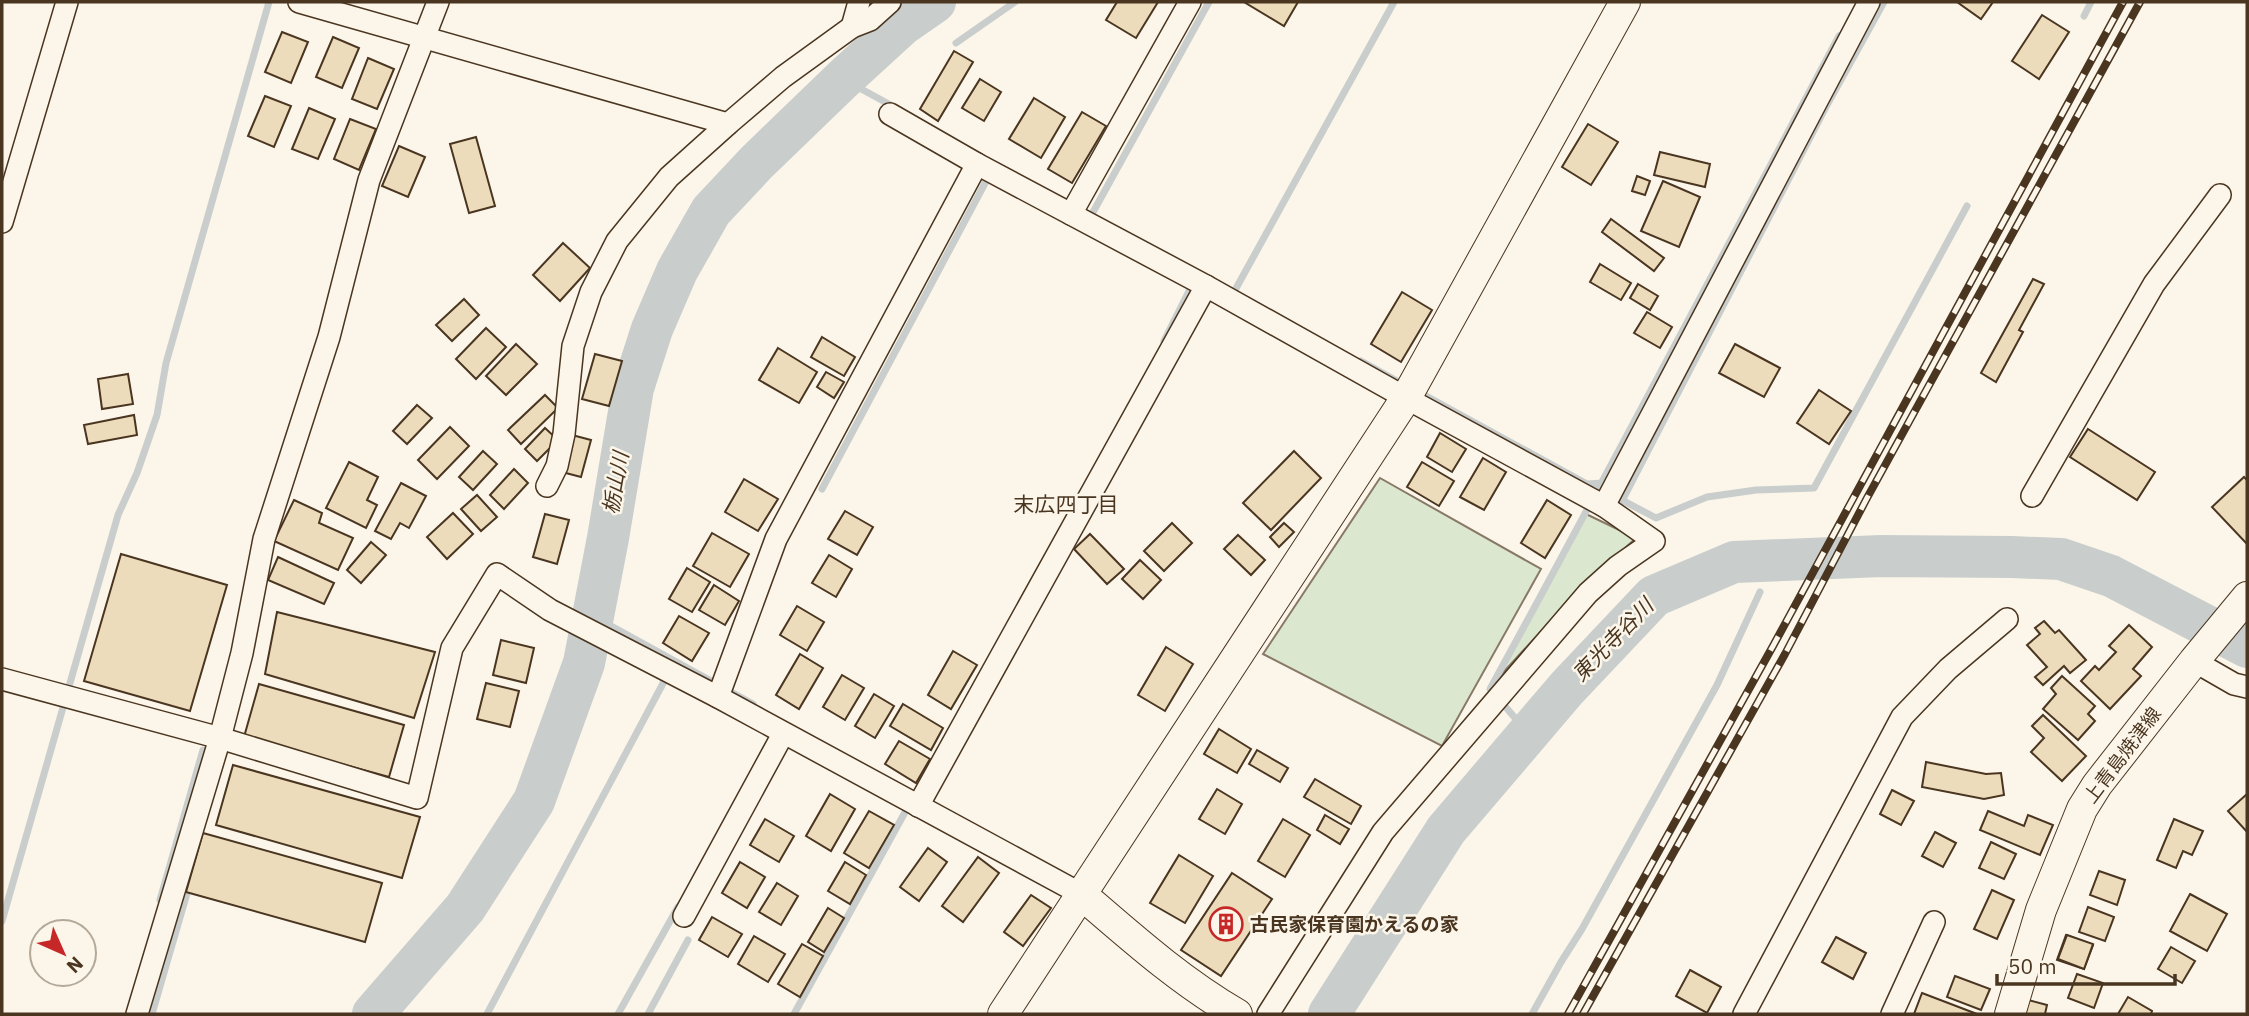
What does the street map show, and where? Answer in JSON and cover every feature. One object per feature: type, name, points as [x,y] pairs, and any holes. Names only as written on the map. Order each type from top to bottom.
[{"type":"street","points":[[2,222],[67,2]]},
{"type":"street","points":[[299,2],[728,124]]},
{"type":"street","points":[[138,1014],[220,738],[242,653],[264,539],[329,337],[369,180],[438,2]]},
{"type":"street","points":[[852,27],[859,2]]},
{"type":"street","points":[[547,486],[557,466],[564,434],[573,346],[591,292],[617,241],[669,177],[728,124],[783,77],[852,27],[870,20],[890,2]]},
{"type":"street","points":[[1071,214],[1190,2]]},
{"type":"street","points":[[1003,1014],[1406,398],[1625,2]]},
{"type":"street","points":[[1604,506],[1869,2]]},
{"type":"street","points":[[890,114],[1604,506],[1654,541],[1618,566],[1588,593],[1383,832],[1268,1014]]},
{"type":"street","points":[[718,698],[776,539],[976,163]]},
{"type":"street","points":[[2032,496],[2154,284],[2220,195]]},
{"type":"street","points":[[918,806],[1206,286]]},
{"type":"street","points":[[2,679],[220,738],[417,798],[452,648],[497,574],[550,610],[1081,894],[1201,993],[1237,1014]]},
{"type":"street","name":"上青島焼津線","points":[[2010,1014],[2041,909],[2082,809],[2097,785],[2247,597]]},
{"type":"street","points":[[1744,1014],[1902,718],[1948,669],[2007,619]]},
{"type":"street","points":[[2194,661],[2234,684],[2247,687]]},
{"type":"street","points":[[684,916],[783,734]]},
{"type":"street","points":[[1892,1014],[1934,922]]},
{"type":"green space","points":[[1380,478],[1541,569],[1442,746],[1263,654]]},
{"type":"green space","points":[[1586,514],[1636,538],[1579,590],[1498,678]]},
{"type":"building","points":[[1117,2],[1158,2],[1136,38],[1106,20]]},
{"type":"building","points":[[1244,2],[1298,2],[1284,26]]},
{"type":"building","points":[[1957,2],[1993,2],[1981,19]]},
{"type":"building","points":[[2042,15],[2069,32],[2039,79],[2012,61]]},
{"type":"building","points":[[282,32],[308,42],[291,83],[265,72]]},
{"type":"building","points":[[333,37],[359,48],[342,88],[316,77]]},
{"type":"building","points":[[954,51],[973,62],[938,121],[920,109]]},
{"type":"building","points":[[368,58],[394,69],[377,109],[352,99]]},
{"type":"building","points":[[980,79],[1001,92],[984,121],[962,108]]},
{"type":"building","points":[[265,96],[291,106],[274,147],[248,136]]},
{"type":"building","points":[[1034,98],[1065,117],[1041,158],[1009,139]]},
{"type":"building","points":[[309,108],[335,119],[318,159],[292,149]]},
{"type":"building","points":[[1082,112],[1106,126],[1072,183],[1048,169]]},
{"type":"building","points":[[350,119],[376,129],[359,170],[334,159]]},
{"type":"building","points":[[1588,124],[1618,142],[1591,185],[1562,167]]},
{"type":"building","points":[[476,137],[495,206],[469,213],[450,144]]},
{"type":"building","points":[[399,146],[425,157],[408,197],[382,186]]},
{"type":"building","points":[[1660,152],[1710,164],[1705,187],[1654,175]]},
{"type":"building","points":[[1637,176],[1650,181],[1645,195],[1632,191]]},
{"type":"building","points":[[1663,181],[1700,197],[1679,247],[1641,231]]},
{"type":"building","points":[[1611,219],[1664,258],[1654,271],[1602,232]]},
{"type":"building","points":[[563,243],[590,268],[560,301],[533,275]]},
{"type":"building","points":[[1600,264],[1631,283],[1621,300],[1590,282]]},
{"type":"building","points":[[2033,279],[2044,284],[2019,330],[2023,332],[1996,382],[1981,373]]},
{"type":"building","points":[[1638,284],[1658,296],[1650,310],[1630,298]]},
{"type":"building","points":[[1402,292],[1432,310],[1401,362],[1371,344]]},
{"type":"building","points":[[464,299],[479,315],[452,341],[436,325]]},
{"type":"building","points":[[1647,312],[1672,327],[1660,348],[1634,333]]},
{"type":"building","points":[[486,328],[506,347],[476,379],[456,359]]},
{"type":"building","points":[[822,337],[855,357],[844,376],[811,357]]},
{"type":"building","points":[[516,344],[537,364],[506,395],[486,376]]},
{"type":"building","points":[[1735,344],[1780,368],[1764,397],[1719,373]]},
{"type":"building","points":[[778,348],[817,372],[799,403],[759,380]]},
{"type":"building","points":[[595,354],[622,361],[609,406],[582,399]]},
{"type":"building","points":[[826,372],[844,382],[834,398],[817,387]]},
{"type":"building","points":[[128,374],[133,404],[102,409],[98,379]]},
{"type":"building","points":[[1819,390],[1851,411],[1829,444],[1797,423]]},
{"type":"building","points":[[545,395],[558,408],[521,444],[508,430]]},
{"type":"building","points":[[417,405],[432,418],[407,444],[393,431]]},
{"type":"building","points":[[134,415],[137,435],[88,444],[84,425]]},
{"type":"building","points":[[450,427],[469,446],[437,479],[418,460]]},
{"type":"building","points":[[545,428],[558,440],[537,461],[525,449]]},
{"type":"building","points":[[2088,429],[2155,472],[2137,500],[2070,457]]},
{"type":"building","points":[[1440,433],[1466,449],[1452,472],[1427,457]]},
{"type":"building","points":[[572,435],[591,440],[581,477],[562,472]]},
{"type":"building","points":[[483,451],[497,464],[473,490],[459,477]]},
{"type":"building","points":[[1294,451],[1321,478],[1271,530],[1243,503]]},
{"type":"building","points":[[1483,458],[1506,472],[1484,510],[1460,497]]},
{"type":"building","points":[[349,462],[378,477],[367,500],[377,505],[366,528],[326,508]]},
{"type":"building","points":[[1422,462],[1454,481],[1439,506],[1407,487]]},
{"type":"building","points":[[514,469],[528,483],[504,509],[490,495]]},
{"type":"building","points":[[2244,477],[2247,480],[2247,544],[2212,507]]},
{"type":"building","points":[[744,479],[778,499],[758,531],[725,512]]},
{"type":"building","points":[[401,483],[426,496],[409,528],[400,523],[391,539],[375,531]]},
{"type":"building","points":[[477,495],[497,517],[481,531],[461,509]]},
{"type":"building","points":[[294,500],[322,513],[319,523],[353,538],[338,570],[274,541]]},
{"type":"building","points":[[1547,500],[1571,515],[1545,558],[1521,543]]},
{"type":"building","points":[[845,511],[873,527],[857,555],[828,539]]},
{"type":"building","points":[[453,513],[473,534],[447,559],[427,537]]},
{"type":"building","points":[[545,514],[569,520],[557,564],[533,557]]},
{"type":"building","points":[[1172,523],[1192,543],[1164,571],[1144,551]]},
{"type":"building","points":[[1284,523],[1294,532],[1279,547],[1270,537]]},
{"type":"building","points":[[712,533],[749,554],[730,587],[693,566]]},
{"type":"building","points":[[1090,534],[1124,569],[1107,584],[1074,549]]},
{"type":"building","points":[[1238,535],[1265,560],[1251,575],[1224,549]]},
{"type":"building","points":[[371,542],[386,555],[361,583],[347,570]]},
{"type":"building","points":[[121,554],[227,585],[190,711],[84,681]]},
{"type":"building","points":[[829,555],[852,569],[836,597],[812,583]]},
{"type":"building","points":[[278,557],[334,583],[324,604],[268,580]]},
{"type":"building","points":[[1140,560],[1161,580],[1143,599],[1122,579]]},
{"type":"building","points":[[687,568],[710,582],[692,612],[669,599]]},
{"type":"building","points":[[714,585],[739,601],[725,625],[699,610]]},
{"type":"building","points":[[797,606],[824,622],[807,651],[780,635]]},
{"type":"building","points":[[277,612],[435,652],[414,718],[265,674]]},
{"type":"building","points":[[679,616],[709,633],[692,661],[663,643]]},
{"type":"building","points":[[2044,621],[2055,633],[2059,630],[2086,660],[2070,673],[2064,666],[2043,685],[2035,677],[2047,667],[2027,645],[2040,634],[2035,628]]},
{"type":"building","points":[[2129,625],[2152,647],[2133,669],[2141,676],[2110,709],[2081,681],[2095,666],[2099,670],[2116,652],[2109,646]]},
{"type":"building","points":[[501,640],[534,648],[526,683],[493,675]]},
{"type":"building","points":[[1166,647],[1193,664],[1165,711],[1138,695]]},
{"type":"building","points":[[953,651],[977,665],[951,709],[928,695]]},
{"type":"building","points":[[800,654],[823,668],[799,709],[776,695]]},
{"type":"building","points":[[842,675],[864,688],[845,720],[823,707]]},
{"type":"building","points":[[2062,676],[2095,706],[2088,714],[2095,721],[2078,740],[2043,709],[2056,694],[2051,688]]},
{"type":"building","points":[[486,683],[519,691],[510,727],[477,719]]},
{"type":"building","points":[[259,684],[404,725],[389,777],[244,737]]},
{"type":"building","points":[[874,694],[894,706],[875,738],[855,726]]},
{"type":"building","points":[[903,704],[943,728],[931,750],[890,726]]},
{"type":"building","points":[[2043,715],[2086,756],[2062,781],[2031,752],[2044,738],[2032,726]]},
{"type":"building","points":[[1219,729],[1251,749],[1237,773],[1204,754]]},
{"type":"building","points":[[899,741],[930,759],[916,783],[885,764]]},
{"type":"building","points":[[1257,750],[1288,768],[1280,782],[1249,764]]},
{"type":"building","points":[[1926,762],[1986,774],[2001,773],[2004,795],[1984,799],[1922,787]]},
{"type":"building","points":[[233,765],[420,817],[402,878],[216,825]]},
{"type":"building","points":[[1315,779],[1361,806],[1351,824],[1304,797]]},
{"type":"building","points":[[1217,789],[1242,804],[1225,834],[1199,819]]},
{"type":"building","points":[[1892,790],[1914,801],[1901,825],[1880,814]]},
{"type":"building","points":[[830,794],[855,809],[831,851],[806,836]]},
{"type":"building","points":[[2247,794],[2247,832],[2228,811]]},
{"type":"building","points":[[869,811],[894,825],[869,868],[844,853]]},
{"type":"building","points":[[1988,811],[2024,826],[2028,815],[2053,825],[2040,855],[1980,830]]},
{"type":"building","points":[[1325,815],[1349,829],[1340,844],[1317,830]]},
{"type":"building","points":[[765,819],[794,836],[779,862],[750,845]]},
{"type":"building","points":[[1283,819],[1310,835],[1285,877],[1258,861]]},
{"type":"building","points":[[2174,819],[2203,831],[2192,855],[2183,851],[2176,868],[2157,860]]},
{"type":"building","points":[[1935,832],[1956,843],[1943,867],[1922,856]]},
{"type":"building","points":[[203,833],[382,883],[365,942],[186,892]]},
{"type":"building","points":[[1991,842],[2016,854],[2004,879],[1979,868]]},
{"type":"building","points":[[928,848],[947,862],[919,901],[900,887]]},
{"type":"building","points":[[1179,855],[1213,876],[1185,923],[1150,903]]},
{"type":"building","points":[[978,857],[999,873],[963,922],[942,906]]},
{"type":"building","points":[[740,862],[765,877],[747,908],[722,893]]},
{"type":"building","points":[[845,862],[866,875],[850,904],[828,891]]},
{"type":"building","points":[[2099,871],[2125,880],[2117,905],[2090,895]]},
{"type":"building","name":"古民家保育園かえるの家","points":[[1232,873],[1272,899],[1221,976],[1181,950]]},
{"type":"building","points":[[777,883],[798,896],[781,925],[759,912]]},
{"type":"building","points":[[1992,890],[2014,900],[1997,939],[1974,929]]},
{"type":"building","points":[[2190,894],[2227,914],[2207,951],[2170,931]]},
{"type":"building","points":[[1031,895],[1051,908],[1023,946],[1004,932]]},
{"type":"building","points":[[2088,907],[2114,917],[2105,941],[2079,932]]},
{"type":"building","points":[[828,908],[844,918],[824,952],[808,942]]},
{"type":"building","points":[[712,917],[742,934],[728,957],[699,940]]},
{"type":"building","points":[[2066,935],[2093,945],[2084,969],[2057,960]]},
{"type":"building","points":[[2067,935],[2093,944],[2084,969],[2058,959]]},
{"type":"building","points":[[754,936],[785,954],[768,982],[738,964]]},
{"type":"building","points":[[1836,937],[1866,953],[1853,979],[1822,962]]},
{"type":"building","points":[[802,944],[823,956],[800,997],[778,984]]},
{"type":"building","points":[[2171,947],[2195,961],[2182,983],[2158,969]]},
{"type":"building","points":[[1690,970],[1721,987],[1707,1013],[1676,996]]},
{"type":"building","points":[[2077,974],[2103,983],[2094,1008],[2068,998]]},
{"type":"building","points":[[1955,976],[1990,989],[1981,1010],[1947,997]]},
{"type":"building","points":[[1922,993],[1977,1014],[1914,1014]]},
{"type":"building","points":[[2128,997],[2152,1011],[2151,1014],[2118,1014]]},
{"type":"building","points":[[2028,1000],[2047,1005],[2045,1014],[2025,1014]]},
{"type":"waterway","points":[[2,921],[118,515],[137,473],[157,415],[166,363],[269,2]]},
{"type":"waterway","name":"栃山川","points":[[373,1014],[465,908],[534,801],[584,663],[633,388],[652,329],[677,271],[711,211],[756,163],[902,25],[935,2]]},
{"type":"waterway","points":[[956,43],[1015,2]]},
{"type":"waterway","points":[[1092,214],[1209,2]]},
{"type":"waterway","points":[[1234,292],[1394,2]]},
{"type":"waterway","points":[[1622,501],[1827,105],[1884,2]]},
{"type":"waterway","points":[[2084,16],[2091,2]]},
{"type":"waterway","points":[[1528,733],[1490,689],[1839,36]]},
{"type":"waterway","points":[[843,79],[896,108]]},
{"type":"waterway","points":[[822,489],[991,172]]},
{"type":"waterway","points":[[1620,499],[1656,518],[1707,497],[1756,490],[1814,488],[1967,206]]},
{"type":"waterway","points":[[1164,341],[1193,283]]},
{"type":"waterway","points":[[1361,361],[1406,386]]},
{"type":"waterway","points":[[1417,391],[1587,484],[1603,483]]},
{"type":"waterway","name":"東光寺谷川","points":[[1329,1014],[1446,830],[1567,688],[1654,596],[1734,562],[1881,556],[2061,559],[2111,576],[2247,647]]},
{"type":"waterway","points":[[1532,1014],[1717,685],[1760,592]]},
{"type":"waterway","points":[[593,616],[753,704]]},
{"type":"waterway","points":[[487,1014],[668,674]]},
{"type":"waterway","points":[[160,900],[203,750]]},
{"type":"waterway","points":[[794,1014],[909,805]]},
{"type":"waterway","points":[[152,1014],[190,883]]},
{"type":"waterway","points":[[618,1014],[678,907]]},
{"type":"waterway","points":[[648,1014],[688,940]]},
{"type":"railway","points":[[1568,1014],[1773,646],[2123,2]]},
{"type":"railway","points":[[1583,1014],[1785,654],[1867,498],[2140,2]]},
{"type":"place","name":"古民家保育園かえるの家","points":[[1226,924]]},
{"type":"district","name":"末広四丁目","points":[[1066,505]]}]
